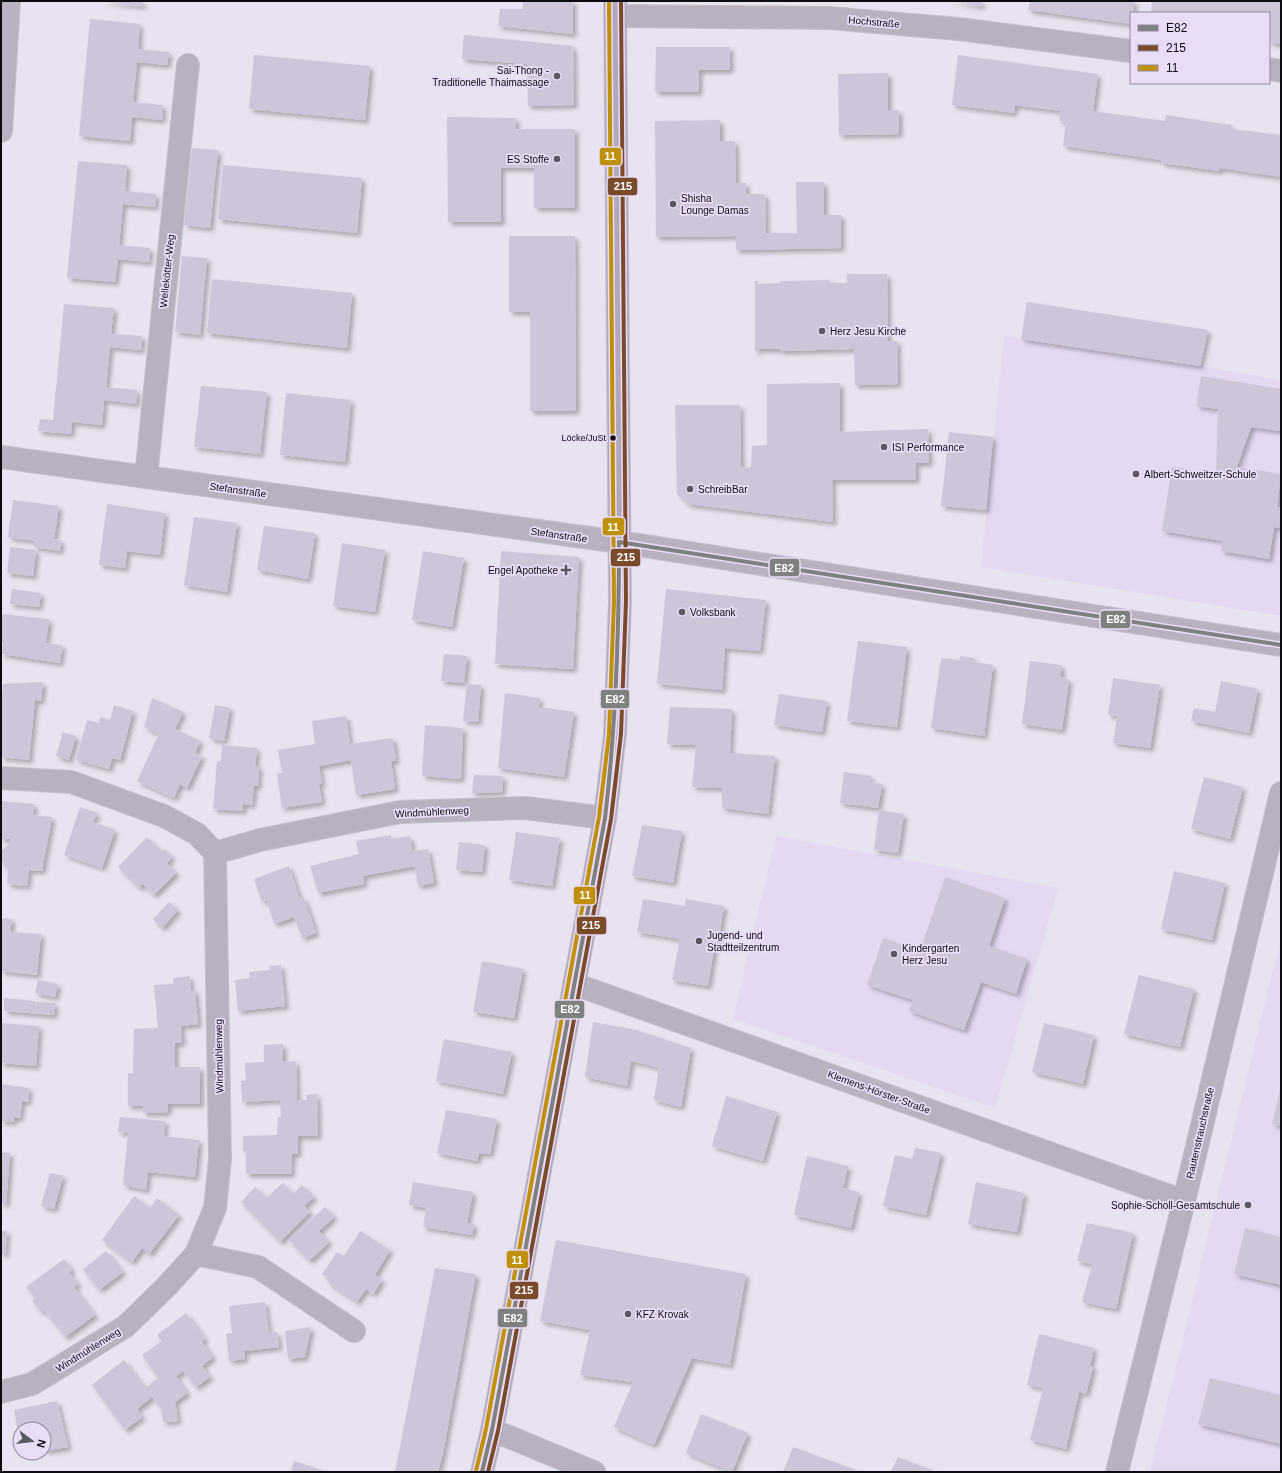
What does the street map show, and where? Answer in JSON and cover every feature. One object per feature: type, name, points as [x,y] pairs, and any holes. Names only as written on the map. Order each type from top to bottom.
[{"type":"main road","points":[[482,1472],[492,1430],[606,818],[615,734],[618,674],[619,542],[616,8]]},
{"type":"street","points":[[1,131],[9,1]]},
{"type":"street","name":"Hochstraße","points":[[616,8],[829,18],[959,29],[1130,51]]},
{"type":"street","name":"Wellekötter-Weg","points":[[146,476],[188,65]]},
{"type":"street","points":[[1270,69],[1281,71]]},
{"type":"street","name":"Stefanstraße","points":[[1,457],[619,542],[1281,645]]},
{"type":"street","points":[[1,778],[72,782],[164,816],[197,834],[215,853]]},
{"type":"street","name":"Rautenstrauchstraße","points":[[1117,1472],[1184,1200],[1281,793]]},
{"type":"street","name":"Windmühlenweg","points":[[1,1392],[32,1384],[126,1326],[196,1254],[215,1208],[220,1159],[215,853],[260,840],[400,812],[526,808],[606,818]]},
{"type":"street","name":"Klemens-Hörster-Straße","points":[[574,984],[1184,1200]]},
{"type":"street","points":[[196,1254],[258,1267],[354,1331]]},
{"type":"street","points":[[492,1430],[594,1472]]},
{"type":"shaded area","name":"Albert-Schweitzer-Schule","points":[[1027,302],[1208,330],[1200,366],[1281,380],[1281,616],[981,567],[1004,335],[1021,339]]},
{"type":"shaded area","name":"Kindergarten Herz Jesu","points":[[776,836],[1058,888],[995,1108],[733,1019]]},
{"type":"shaded area","name":"Sophie-Scholl-Gesamtschule","points":[[1281,938],[1281,1472],[1150,1472]]},
{"type":"building","points":[[142,1],[143,6],[106,2]]},
{"type":"building","points":[[523,1],[573,1],[573,34],[498,26],[500,9],[523,9]]},
{"type":"building","points":[[951,1],[982,1],[981,6]]},
{"type":"building","points":[[1030,1],[1134,1],[1133,12],[1130,12],[1130,24],[1028,10]]},
{"type":"building","points":[[1152,1],[1281,1],[1281,44],[1270,42],[1270,12],[1151,12]]},
{"type":"building","points":[[90,19],[140,24],[138,49],[169,52],[167,65],[137,62],[133,102],[163,105],[162,120],[132,117],[130,141],[79,136]]},
{"type":"building","points":[[464,35],[573,46],[574,105],[528,106],[527,64],[462,59]]},
{"type":"building","points":[[656,47],[730,47],[730,70],[699,70],[699,92],[655,92]]},
{"type":"building","points":[[254,55],[370,66],[365,120],[249,109]]},
{"type":"building","points":[[958,55],[1098,74],[1093,111],[1165,121],[1166,115],[1231,125],[1231,129],[1281,135],[1281,177],[1220,168],[1220,171],[1161,163],[1162,160],[1063,146],[1066,122],[1059,121],[1061,111],[1015,105],[1014,113],[952,105]]},
{"type":"building","points":[[888,73],[888,111],[899,110],[899,134],[839,135],[838,74]]},
{"type":"building","points":[[447,117],[516,118],[516,129],[575,129],[575,208],[534,208],[534,168],[501,168],[501,222],[448,222]]},
{"type":"building","points":[[720,120],[720,141],[735,141],[736,183],[746,183],[746,194],[765,194],[766,233],[797,233],[796,182],[824,182],[824,215],[841,215],[841,248],[736,250],[736,236],[656,237],[655,121]]},
{"type":"building","points":[[192,148],[218,150],[210,228],[184,225]]},
{"type":"building","points":[[78,161],[127,165],[125,191],[156,194],[155,207],[123,204],[119,245],[150,248],[149,262],[118,259],[115,282],[67,278]]},
{"type":"building","points":[[223,165],[362,178],[357,233],[218,219]]},
{"type":"building","points":[[509,236],[575,236],[576,411],[530,411],[530,312],[509,312]]},
{"type":"building","points":[[182,256],[207,258],[200,335],[175,332]]},
{"type":"building","name":"Herz Jesu Kirche","points":[[847,274],[887,274],[888,341],[897,341],[898,384],[855,385],[854,349],[780,351],[780,349],[758,349],[758,352],[755,351],[755,281],[758,281],[758,284],[780,283],[780,281],[830,280],[830,283],[847,283]]},
{"type":"building","points":[[212,279],[352,293],[347,348],[207,333]]},
{"type":"building","points":[[1027,302],[1208,330],[1200,366],[1021,339]]},
{"type":"building","points":[[64,304],[114,308],[111,334],[142,336],[141,350],[110,347],[106,387],[137,390],[136,404],[104,400],[102,425],[72,422],[71,434],[38,431],[40,419],[53,420]]},
{"type":"building","points":[[1201,376],[1281,389],[1281,431],[1251,427],[1237,467],[1281,474],[1277,507],[1281,507],[1281,518],[1279,528],[1274,527],[1269,559],[1221,551],[1223,541],[1162,531],[1172,467],[1216,474],[1218,409],[1196,406]]},
{"type":"building","points":[[840,383],[840,432],[928,429],[929,463],[916,463],[916,480],[832,480],[833,522],[688,504],[677,494],[675,405],[740,405],[741,468],[751,467],[752,446],[767,445],[767,384]]},
{"type":"building","points":[[201,386],[267,392],[260,454],[194,447]]},
{"type":"building","points":[[286,393],[351,400],[345,462],[280,455]]},
{"type":"building","points":[[949,432],[993,437],[986,510],[941,506]]},
{"type":"building","points":[[13,500],[59,506],[54,539],[61,540],[60,551],[34,547],[35,541],[8,537]]},
{"type":"building","points":[[107,504],[165,513],[160,555],[127,551],[125,568],[99,565]]},
{"type":"building","points":[[194,517],[237,523],[227,592],[184,585]]},
{"type":"building","points":[[264,526],[315,533],[308,579],[257,570]]},
{"type":"building","points":[[342,543],[385,550],[375,612],[333,606]]},
{"type":"building","points":[[10,547],[36,550],[33,576],[7,573]]},
{"type":"building","points":[[423,551],[464,558],[452,627],[412,620]]},
{"type":"building","points":[[501,551],[579,557],[573,669],[495,664]]},
{"type":"building","points":[[12,589],[41,593],[39,607],[10,604]]},
{"type":"building","points":[[666,589],[766,600],[760,651],[725,648],[722,690],[657,684]]},
{"type":"building","points":[[1,614],[49,619],[46,643],[62,645],[60,663],[2,654],[3,643],[1,643]]},
{"type":"building","points":[[858,641],[907,647],[897,727],[847,721]]},
{"type":"building","points":[[444,654],[467,656],[464,683],[441,681]]},
{"type":"building","points":[[960,656],[974,658],[973,662],[993,665],[984,736],[931,728],[941,658],[960,660]]},
{"type":"building","points":[[1030,661],[1061,665],[1061,677],[1069,680],[1062,730],[1022,724]]},
{"type":"building","points":[[1113,678],[1160,685],[1150,748],[1113,743],[1117,716],[1108,715]]},
{"type":"building","points":[[1221,681],[1258,689],[1249,733],[1191,721],[1194,708],[1215,712]]},
{"type":"building","points":[[43,682],[41,701],[35,700],[29,760],[1,757],[1,702],[3,684]]},
{"type":"building","points":[[467,684],[481,685],[478,722],[463,721]]},
{"type":"building","points":[[505,693],[540,698],[539,707],[574,712],[564,777],[498,768]]},
{"type":"building","points":[[779,694],[827,701],[822,732],[774,725]]},
{"type":"building","points":[[152,698],[183,712],[175,729],[200,741],[195,753],[202,756],[187,788],[180,784],[174,798],[137,781],[159,734],[144,727]]},
{"type":"building","points":[[114,705],[133,711],[120,760],[112,758],[109,769],[76,760],[87,720],[99,723],[100,717],[110,720]]},
{"type":"building","points":[[215,705],[230,708],[224,741],[209,738]]},
{"type":"building","points":[[670,707],[732,709],[730,753],[775,756],[768,814],[722,808],[722,788],[692,787],[696,745],[667,744]]},
{"type":"building","points":[[346,716],[350,744],[393,738],[396,761],[391,761],[395,789],[356,795],[351,760],[319,766],[322,783],[319,784],[322,802],[282,808],[277,774],[282,773],[278,750],[315,744],[312,721]]},
{"type":"building","points":[[425,725],[463,728],[461,779],[422,776]]},
{"type":"building","points":[[63,732],[76,736],[69,760],[56,756]]},
{"type":"building","points":[[222,745],[257,748],[255,766],[259,766],[258,786],[254,786],[252,805],[243,804],[243,811],[213,809],[217,761],[221,761]]},
{"type":"building","points":[[844,772],[871,776],[870,782],[882,784],[878,808],[840,803]]},
{"type":"building","points":[[474,775],[503,776],[502,792],[472,793]]},
{"type":"building","points":[[1204,777],[1243,787],[1230,839],[1191,829]]},
{"type":"building","points":[[1,801],[34,804],[33,815],[52,817],[42,871],[29,870],[27,886],[7,884],[8,870],[1,861],[2,850],[10,843],[11,839],[1,839]]},
{"type":"building","points":[[80,807],[97,813],[93,822],[115,830],[102,868],[64,855]]},
{"type":"building","points":[[879,810],[904,814],[898,853],[874,850]]},
{"type":"building","points":[[642,825],[682,831],[673,883],[632,876]]},
{"type":"building","points":[[516,832],[560,838],[552,886],[509,880]]},
{"type":"building","points":[[391,835],[391,839],[410,836],[412,851],[428,849],[434,883],[418,886],[415,866],[363,876],[364,884],[318,893],[310,866],[359,854],[356,841]]},
{"type":"building","points":[[147,837],[161,851],[164,849],[172,857],[167,863],[176,873],[154,895],[143,884],[139,888],[118,867]]},
{"type":"building","points":[[459,842],[485,845],[482,872],[456,870]]},
{"type":"building","points":[[289,866],[300,899],[304,898],[316,933],[302,938],[294,917],[274,924],[267,900],[262,902],[254,879]]},
{"type":"building","points":[[1174,871],[1225,883],[1212,940],[1161,929]]},
{"type":"building","points":[[945,877],[1005,898],[989,946],[1027,959],[1016,994],[981,982],[964,1030],[909,1011],[913,1000],[867,985],[883,938],[920,951]]},
{"type":"building","name":"Jugend- und Stadtteilzentrum","points":[[643,899],[685,906],[686,899],[724,906],[718,943],[715,943],[708,986],[672,980],[680,939],[637,932]]},
{"type":"building","points":[[169,902],[178,910],[162,928],[153,919]]},
{"type":"building","points":[[1,918],[12,919],[10,932],[41,934],[37,975],[1,971]]},
{"type":"building","points":[[482,961],[523,969],[514,1018],[473,1012]]},
{"type":"building","points":[[281,965],[285,1006],[238,1011],[235,980],[250,978],[249,972],[270,970],[269,966]]},
{"type":"building","points":[[1139,975],[1194,989],[1180,1047],[1124,1034]]},
{"type":"building","points":[[190,976],[191,990],[195,990],[198,1024],[181,1026],[182,1043],[175,1043],[175,1067],[200,1067],[200,1104],[168,1104],[168,1112],[143,1113],[143,1106],[128,1106],[128,1073],[133,1073],[134,1029],[158,1028],[154,985],[173,984],[173,978]]},
{"type":"building","points":[[38,980],[58,984],[55,997],[35,993]]},
{"type":"building","points":[[4,998],[35,1001],[35,1010],[36,1002],[55,1003],[54,1015],[4,1011]]},
{"type":"building","points":[[593,1022],[636,1030],[691,1048],[681,1107],[654,1100],[659,1068],[631,1061],[627,1086],[585,1077]]},
{"type":"building","points":[[1,1023],[39,1026],[36,1066],[1,1063]]},
{"type":"building","points":[[1044,1023],[1094,1035],[1083,1084],[1032,1072]]},
{"type":"building","points":[[444,1039],[512,1052],[503,1094],[436,1081]]},
{"type":"building","points":[[283,1044],[283,1062],[296,1061],[297,1100],[307,1100],[306,1095],[317,1094],[318,1136],[298,1136],[298,1154],[292,1154],[291,1174],[246,1174],[246,1152],[243,1151],[243,1136],[277,1135],[278,1117],[281,1117],[280,1100],[242,1102],[241,1081],[246,1080],[245,1063],[264,1062],[264,1045]]},
{"type":"building","points":[[1,1084],[29,1088],[28,1102],[22,1101],[20,1118],[14,1117],[14,1122],[1,1121]]},
{"type":"building","points":[[1281,1086],[1281,1126],[1272,1124]]},
{"type":"building","points":[[726,1096],[777,1112],[763,1161],[712,1146]]},
{"type":"building","points":[[446,1110],[497,1119],[490,1154],[479,1153],[477,1161],[437,1153]]},
{"type":"building","points":[[120,1117],[165,1121],[164,1136],[199,1140],[195,1177],[148,1172],[146,1190],[123,1185],[128,1133],[118,1132]]},
{"type":"building","points":[[915,1148],[941,1153],[926,1215],[883,1206],[895,1155],[912,1159]]},
{"type":"building","points":[[1,1152],[10,1153],[6,1204],[1,1203]]},
{"type":"building","points":[[807,1156],[848,1166],[843,1188],[859,1192],[851,1228],[794,1215]]},
{"type":"building","points":[[50,1173],[63,1176],[54,1209],[41,1206]]},
{"type":"building","points":[[413,1182],[473,1192],[467,1223],[474,1224],[472,1235],[423,1227],[426,1208],[409,1205]]},
{"type":"building","points":[[976,1182],[1024,1193],[1017,1232],[968,1224]]},
{"type":"building","points":[[283,1183],[293,1194],[302,1185],[314,1197],[304,1206],[310,1212],[280,1242],[241,1202],[255,1187],[266,1198]]},
{"type":"building","points":[[134,1196],[150,1208],[157,1198],[179,1215],[149,1254],[142,1248],[132,1262],[102,1240]]},
{"type":"building","points":[[325,1207],[334,1217],[319,1231],[329,1242],[309,1261],[289,1240]]},
{"type":"building","points":[[1087,1223],[1133,1233],[1116,1309],[1082,1302],[1092,1264],[1077,1261]]},
{"type":"building","points":[[1245,1228],[1281,1237],[1281,1285],[1234,1274]]},
{"type":"building","points":[[1,1231],[7,1231],[5,1254],[1,1254]]},
{"type":"building","points":[[360,1231],[390,1250],[375,1275],[382,1280],[373,1294],[366,1289],[357,1302],[327,1282],[329,1279],[322,1274],[337,1252],[344,1256]]},
{"type":"building","points":[[556,1240],[746,1274],[730,1365],[692,1358],[654,1445],[614,1427],[633,1382],[580,1375],[590,1330],[540,1321]]},
{"type":"building","points":[[106,1251],[123,1272],[99,1290],[83,1269]]},
{"type":"building","points":[[64,1259],[72,1270],[69,1273],[78,1284],[74,1287],[95,1315],[65,1337],[44,1310],[41,1312],[32,1301],[35,1298],[26,1287]]},
{"type":"building","points":[[435,1268],[476,1274],[443,1453],[438,1472],[395,1472]]},
{"type":"building","points":[[265,1302],[269,1333],[277,1332],[279,1347],[244,1351],[245,1359],[229,1361],[226,1334],[232,1333],[229,1306]]},
{"type":"building","points":[[186,1313],[205,1339],[202,1342],[213,1357],[202,1366],[210,1377],[196,1387],[183,1371],[176,1376],[187,1393],[175,1402],[178,1421],[163,1422],[161,1408],[152,1397],[137,1409],[142,1417],[125,1430],[92,1385],[124,1360],[145,1388],[158,1378],[142,1355],[162,1341],[157,1335]]},
{"type":"building","points":[[311,1327],[305,1357],[288,1359],[285,1331]]},
{"type":"building","points":[[1039,1334],[1094,1348],[1090,1366],[1093,1367],[1086,1394],[1079,1392],[1066,1449],[1030,1440],[1043,1388],[1027,1385]]},
{"type":"building","points":[[1210,1378],[1281,1395],[1281,1444],[1198,1424]]},
{"type":"building","points":[[57,1401],[68,1447],[52,1450],[52,1421],[16,1421],[14,1410]]},
{"type":"building","points":[[701,1414],[748,1433],[732,1472],[686,1453]]},
{"type":"building","points":[[793,1447],[856,1470],[855,1472],[783,1472]]},
{"type":"building","points":[[898,1457],[937,1472],[891,1472]]},
{"type":"building","points":[[294,1461],[328,1472],[291,1472]]},
{"type":"transit line","name":"11","points":[[476,1471],[486,1429],[599,817],[609,734],[614,601],[609,1]]},
{"type":"transit line","name":"215","points":[[488,1472],[498,1431],[611,819],[621,734],[626,601],[621,1]]},
{"type":"transit line","name":"E82","points":[[619,542],[1281,645]]},
{"type":"transit line","name":"E82","points":[[482,1472],[492,1430],[605,818],[612,749],[616,680],[619,542]]},
{"type":"place","name":"Sai-Thong - Traditionelle Thaimassage","points":[[557,76]]},
{"type":"place","name":"ES Stoffe","points":[[557,159]]},
{"type":"place","name":"Shisha Lounge Damas","points":[[673,204]]},
{"type":"place","name":"Herz Jesu Kirche","points":[[822,331]]},
{"type":"place","name":"Löcke/JuSt","points":[[613,438]]},
{"type":"place","name":"ISI Performance","points":[[884,447]]},
{"type":"place","name":"Albert-Schweitzer-Schule","points":[[1136,474]]},
{"type":"place","name":"SchreibBar","points":[[690,489]]},
{"type":"place","name":"Engel Apotheke","points":[[566,570]]},
{"type":"place","name":"Volksbank","points":[[682,612]]},
{"type":"place","name":"Jugend- und Stadtteilzentrum","points":[[699,941]]},
{"type":"place","name":"Kindergarten Herz Jesu","points":[[894,954]]},
{"type":"place","name":"Sophie-Scholl-Gesamtschule","points":[[1248,1205]]},
{"type":"place","name":"KFZ Krovak","points":[[628,1314]]}]
